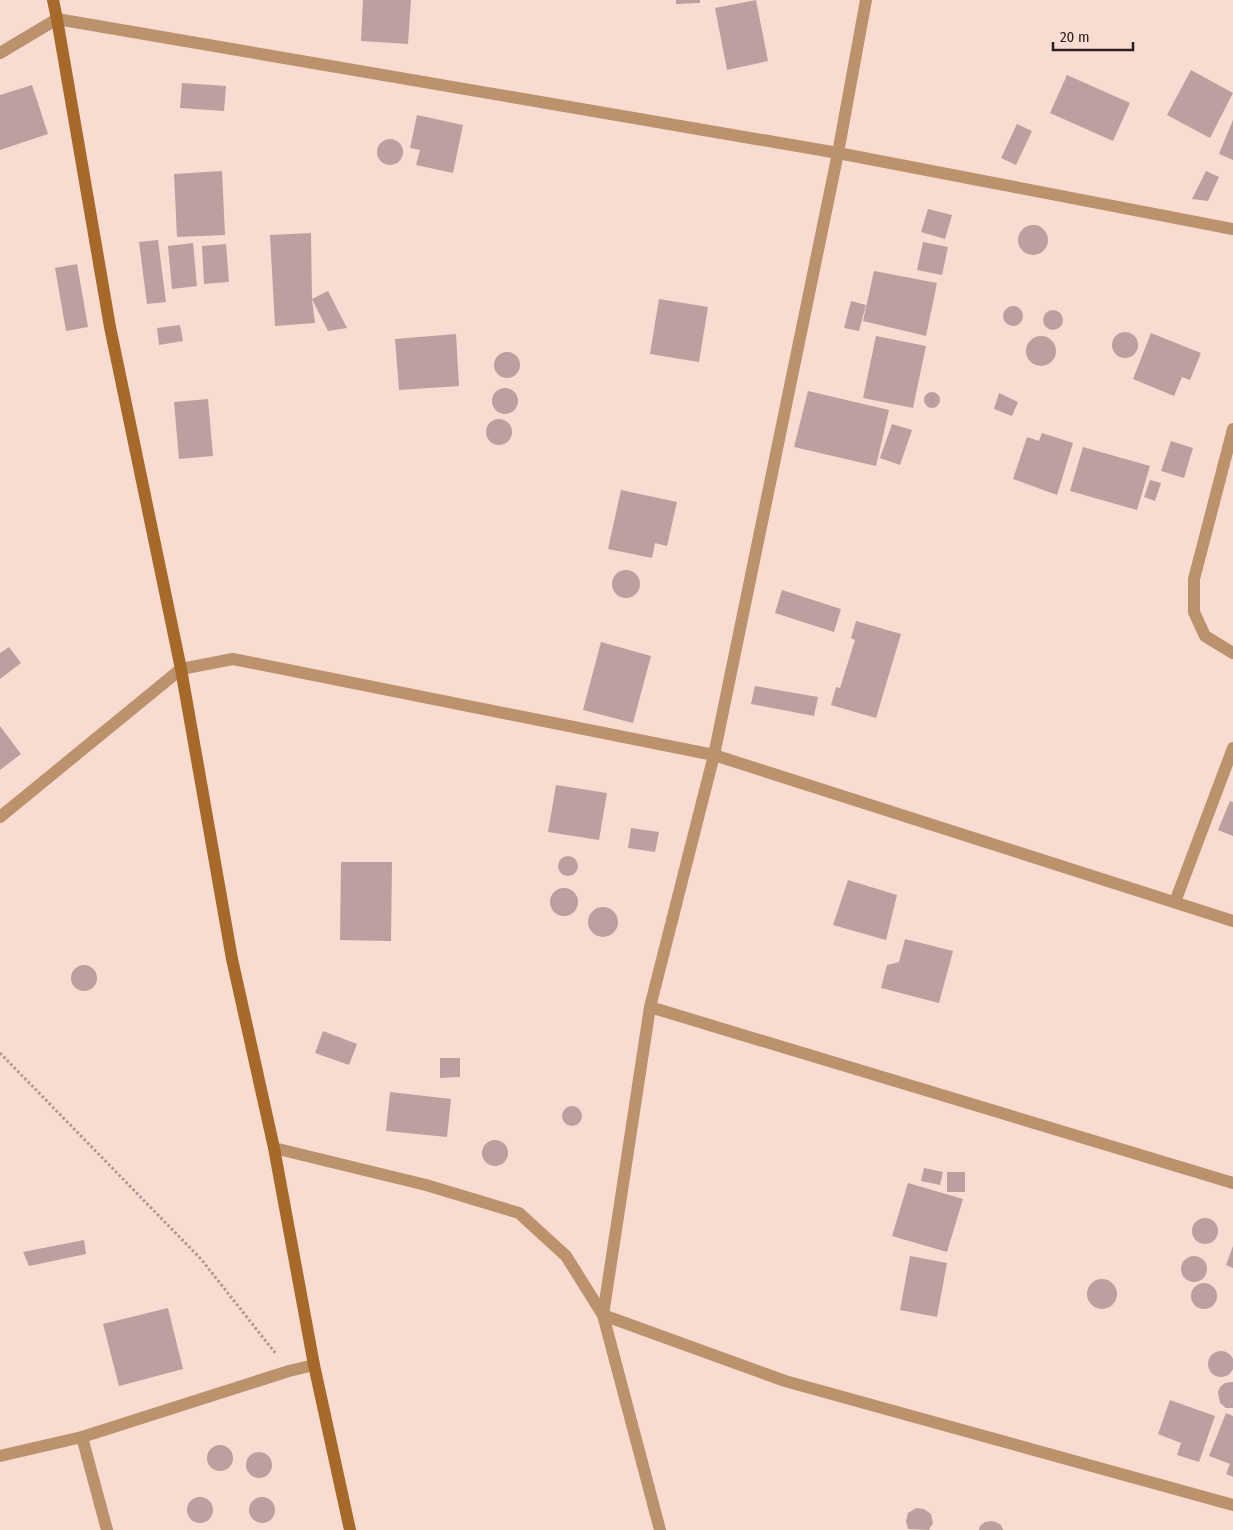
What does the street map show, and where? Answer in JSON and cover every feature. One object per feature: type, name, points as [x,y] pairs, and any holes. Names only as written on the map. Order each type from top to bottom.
[{"type":"street","points":[[52,0],[57,19],[110,327],[181,669],[232,959],[274,1148],[314,1365],[350,1530]]},
{"type":"street","points":[[603,1315],[650,1007],[714,755],[838,153],[866,0]]},
{"type":"street","points":[[0,53],[57,19],[838,153],[1233,229]]},
{"type":"street","points":[[1233,428],[1194,580],[1194,612],[1205,636],[1233,654]]},
{"type":"street","points":[[0,817],[181,669],[233,659],[714,755],[1233,921]]},
{"type":"street","points":[[1175,902],[1233,748]]},
{"type":"street","points":[[650,1007],[1233,1183]]},
{"type":"street","points":[[274,1148],[426,1186],[520,1213],[566,1256],[603,1315],[660,1530]]},
{"type":"street","points":[[603,1315],[785,1381],[1233,1505]]},
{"type":"street","points":[[0,1456],[82,1437],[289,1370],[314,1365]]},
{"type":"street","points":[[82,1437],[107,1530]]},
{"type":"path","points":[[0,1054],[201,1259],[289,1370]]},
{"type":"building","points":[[363,0],[411,0],[408,44],[361,41]]},
{"type":"building","points":[[676,0],[700,0],[700,3],[676,4]]},
{"type":"building","points":[[756,0],[768,61],[727,70],[715,8]]},
{"type":"building","points":[[1191,70],[1233,93],[1210,138],[1167,115]]},
{"type":"building","points":[[1067,75],[1130,103],[1113,141],[1050,113]]},
{"type":"building","points":[[182,83],[226,86],[224,111],[180,108]]},
{"type":"building","points":[[32,85],[48,134],[0,150],[0,95]]},
{"type":"building","points":[[417,115],[463,125],[453,173],[416,165],[420,150],[410,148]]},
{"type":"building","points":[[1233,120],[1233,160],[1219,154]]},
{"type":"building","points":[[1017,124],[1032,131],[1016,165],[1001,158]]},
{"type":"building","points":[[390,139],[399,143],[403,152],[399,161],[390,165],[381,161],[377,152],[381,143]]},
{"type":"building","points":[[222,171],[225,235],[177,237],[174,174]]},
{"type":"building","points":[[1206,171],[1219,177],[1208,201],[1192,199]]},
{"type":"building","points":[[928,209],[952,215],[945,239],[921,232]]},
{"type":"building","points":[[1033,225],[1039,226],[1047,234],[1047,246],[1039,254],[1033,255],[1027,254],[1019,246],[1018,240],[1019,234],[1027,226]]},
{"type":"building","points":[[311,233],[312,299],[315,323],[275,326],[270,235]]},
{"type":"building","points":[[158,240],[166,302],[147,304],[139,242]]},
{"type":"building","points":[[923,242],[948,247],[942,275],[917,270]]},
{"type":"building","points":[[193,243],[197,286],[172,289],[168,246]]},
{"type":"building","points":[[226,244],[229,282],[204,284],[202,246]]},
{"type":"building","points":[[77,264],[88,327],[66,331],[55,268]]},
{"type":"building","points":[[874,271],[937,283],[926,336],[863,321]]},
{"type":"building","points":[[328,291],[347,328],[328,331],[312,299]]},
{"type":"building","points":[[659,299],[708,307],[699,362],[650,354]]},
{"type":"building","points":[[851,301],[866,305],[859,331],[844,328]]},
{"type":"building","points":[[1013,306],[1020,309],[1023,316],[1020,323],[1013,326],[1006,323],[1003,316],[1006,309]]},
{"type":"building","points":[[1053,310],[1060,313],[1063,320],[1060,327],[1053,330],[1046,327],[1043,320],[1046,313]]},
{"type":"building","points":[[180,325],[183,341],[159,345],[157,328]]},
{"type":"building","points":[[1125,332],[1134,336],[1138,345],[1134,354],[1125,358],[1116,354],[1112,345],[1116,336]]},
{"type":"building","points":[[1151,333],[1201,353],[1190,380],[1182,377],[1174,396],[1133,379]]},
{"type":"building","points":[[456,334],[459,386],[399,390],[395,339]]},
{"type":"building","points":[[876,336],[926,346],[913,408],[863,398]]},
{"type":"building","points":[[1041,336],[1051,341],[1056,351],[1051,361],[1041,366],[1031,361],[1026,351],[1031,341]]},
{"type":"building","points":[[507,352],[516,356],[520,365],[516,374],[507,378],[498,374],[494,365],[498,356]]},
{"type":"building","points":[[505,388],[514,392],[518,401],[514,410],[505,414],[496,410],[492,401],[496,392]]},
{"type":"building","points":[[808,391],[889,410],[876,466],[794,447]]},
{"type":"building","points":[[929,392],[935,392],[940,397],[938,406],[929,408],[924,403],[924,397]]},
{"type":"building","points":[[999,393],[1018,402],[1012,416],[994,409]]},
{"type":"building","points":[[208,399],[213,456],[179,459],[174,402]]},
{"type":"building","points":[[499,419],[508,423],[512,432],[508,441],[499,445],[490,441],[486,432],[490,423]]},
{"type":"building","points":[[892,424],[912,430],[900,465],[880,458]]},
{"type":"building","points":[[1042,433],[1073,443],[1057,495],[1013,479],[1027,437],[1039,441]]},
{"type":"building","points":[[1171,441],[1193,448],[1184,478],[1161,471]]},
{"type":"building","points":[[1083,447],[1150,466],[1137,510],[1070,491]]},
{"type":"building","points":[[1150,480],[1161,483],[1155,501],[1144,497]]},
{"type":"building","points":[[621,490],[677,502],[667,546],[655,543],[652,558],[608,549]]},
{"type":"building","points":[[626,570],[636,574],[640,584],[636,594],[626,598],[616,594],[612,584],[616,574]]},
{"type":"building","points":[[782,590],[841,609],[834,632],[775,613]]},
{"type":"building","points":[[856,621],[901,634],[876,718],[831,705],[836,687],[840,688],[855,640],[851,638]]},
{"type":"building","points":[[601,642],[651,656],[633,723],[583,710]]},
{"type":"building","points":[[9,647],[21,663],[0,679],[0,653]]},
{"type":"building","points":[[755,686],[818,697],[814,716],[751,704]]},
{"type":"building","points":[[0,726],[21,754],[0,770]]},
{"type":"building","points":[[556,785],[607,793],[599,840],[548,832]]},
{"type":"building","points":[[1230,801],[1233,802],[1233,836],[1218,830]]},
{"type":"building","points":[[631,828],[659,832],[655,852],[628,848]]},
{"type":"building","points":[[568,856],[575,859],[578,866],[575,873],[568,876],[561,873],[558,866],[561,859]]},
{"type":"building","points":[[341,862],[392,862],[391,941],[340,940]]},
{"type":"building","points":[[848,880],[897,895],[886,940],[833,925]]},
{"type":"building","points":[[564,888],[574,892],[578,902],[574,912],[564,916],[554,912],[550,902],[554,892]]},
{"type":"building","points":[[603,907],[613,912],[618,922],[613,932],[603,937],[593,932],[588,922],[593,912]]},
{"type":"building","points":[[905,939],[953,951],[939,1003],[881,988],[887,965],[899,962]]},
{"type":"building","points":[[84,965],[93,969],[97,978],[93,987],[84,991],[75,987],[71,978],[75,969]]},
{"type":"building","points":[[323,1031],[357,1044],[349,1065],[315,1053]]},
{"type":"building","points":[[440,1058],[460,1058],[460,1077],[440,1078]]},
{"type":"building","points":[[390,1092],[451,1099],[447,1137],[386,1131]]},
{"type":"building","points":[[572,1106],[579,1109],[582,1116],[579,1123],[572,1126],[565,1123],[562,1116],[565,1109]]},
{"type":"building","points":[[495,1140],[504,1144],[508,1153],[504,1162],[495,1166],[486,1162],[482,1153],[486,1144]]},
{"type":"building","points":[[924,1168],[943,1172],[940,1185],[921,1181]]},
{"type":"building","points":[[947,1172],[965,1172],[965,1192],[947,1192]]},
{"type":"building","points":[[908,1183],[963,1199],[947,1252],[892,1236]]},
{"type":"building","points":[[1205,1218],[1214,1222],[1218,1231],[1214,1240],[1205,1244],[1196,1240],[1192,1231],[1196,1222]]},
{"type":"building","points":[[84,1240],[86,1254],[29,1266],[23,1252]]},
{"type":"building","points":[[1233,1246],[1233,1268],[1226,1265]]},
{"type":"building","points":[[910,1256],[947,1263],[937,1317],[900,1310]]},
{"type":"building","points":[[1194,1256],[1203,1260],[1207,1269],[1203,1278],[1194,1282],[1185,1278],[1181,1269],[1185,1260]]},
{"type":"building","points":[[1102,1279],[1113,1283],[1117,1294],[1113,1305],[1102,1309],[1091,1305],[1087,1294],[1091,1283]]},
{"type":"building","points":[[1204,1283],[1213,1287],[1217,1296],[1213,1305],[1204,1309],[1195,1305],[1191,1296],[1195,1287]]},
{"type":"building","points":[[168,1308],[183,1369],[119,1386],[103,1324]]},
{"type":"building","points":[[1221,1351],[1230,1355],[1234,1364],[1230,1373],[1221,1377],[1212,1373],[1208,1364],[1212,1355]]},
{"type":"building","points":[[1233,1382],[1233,1408],[1226,1408],[1220,1403],[1218,1392],[1225,1383]]},
{"type":"building","points":[[1170,1400],[1215,1416],[1199,1462],[1177,1455],[1181,1443],[1158,1434]]},
{"type":"building","points":[[1226,1413],[1233,1416],[1233,1477],[1226,1474],[1230,1464],[1209,1456]]},
{"type":"building","points":[[220,1445],[229,1449],[233,1458],[229,1467],[220,1471],[211,1467],[207,1458],[211,1449]]},
{"type":"building","points":[[259,1452],[268,1456],[272,1465],[268,1474],[259,1478],[250,1474],[246,1465],[250,1456]]},
{"type":"building","points":[[200,1497],[209,1501],[213,1510],[209,1519],[200,1523],[191,1519],[187,1510],[191,1501]]},
{"type":"building","points":[[262,1497],[271,1501],[275,1510],[271,1519],[262,1523],[253,1519],[249,1510],[253,1501]]},
{"type":"building","points":[[916,1508],[924,1509],[931,1514],[933,1523],[929,1530],[908,1529],[906,1521],[908,1513]]},
{"type":"building","points":[[991,1521],[1001,1525],[1003,1530],[979,1530],[980,1526],[985,1522]]}]
